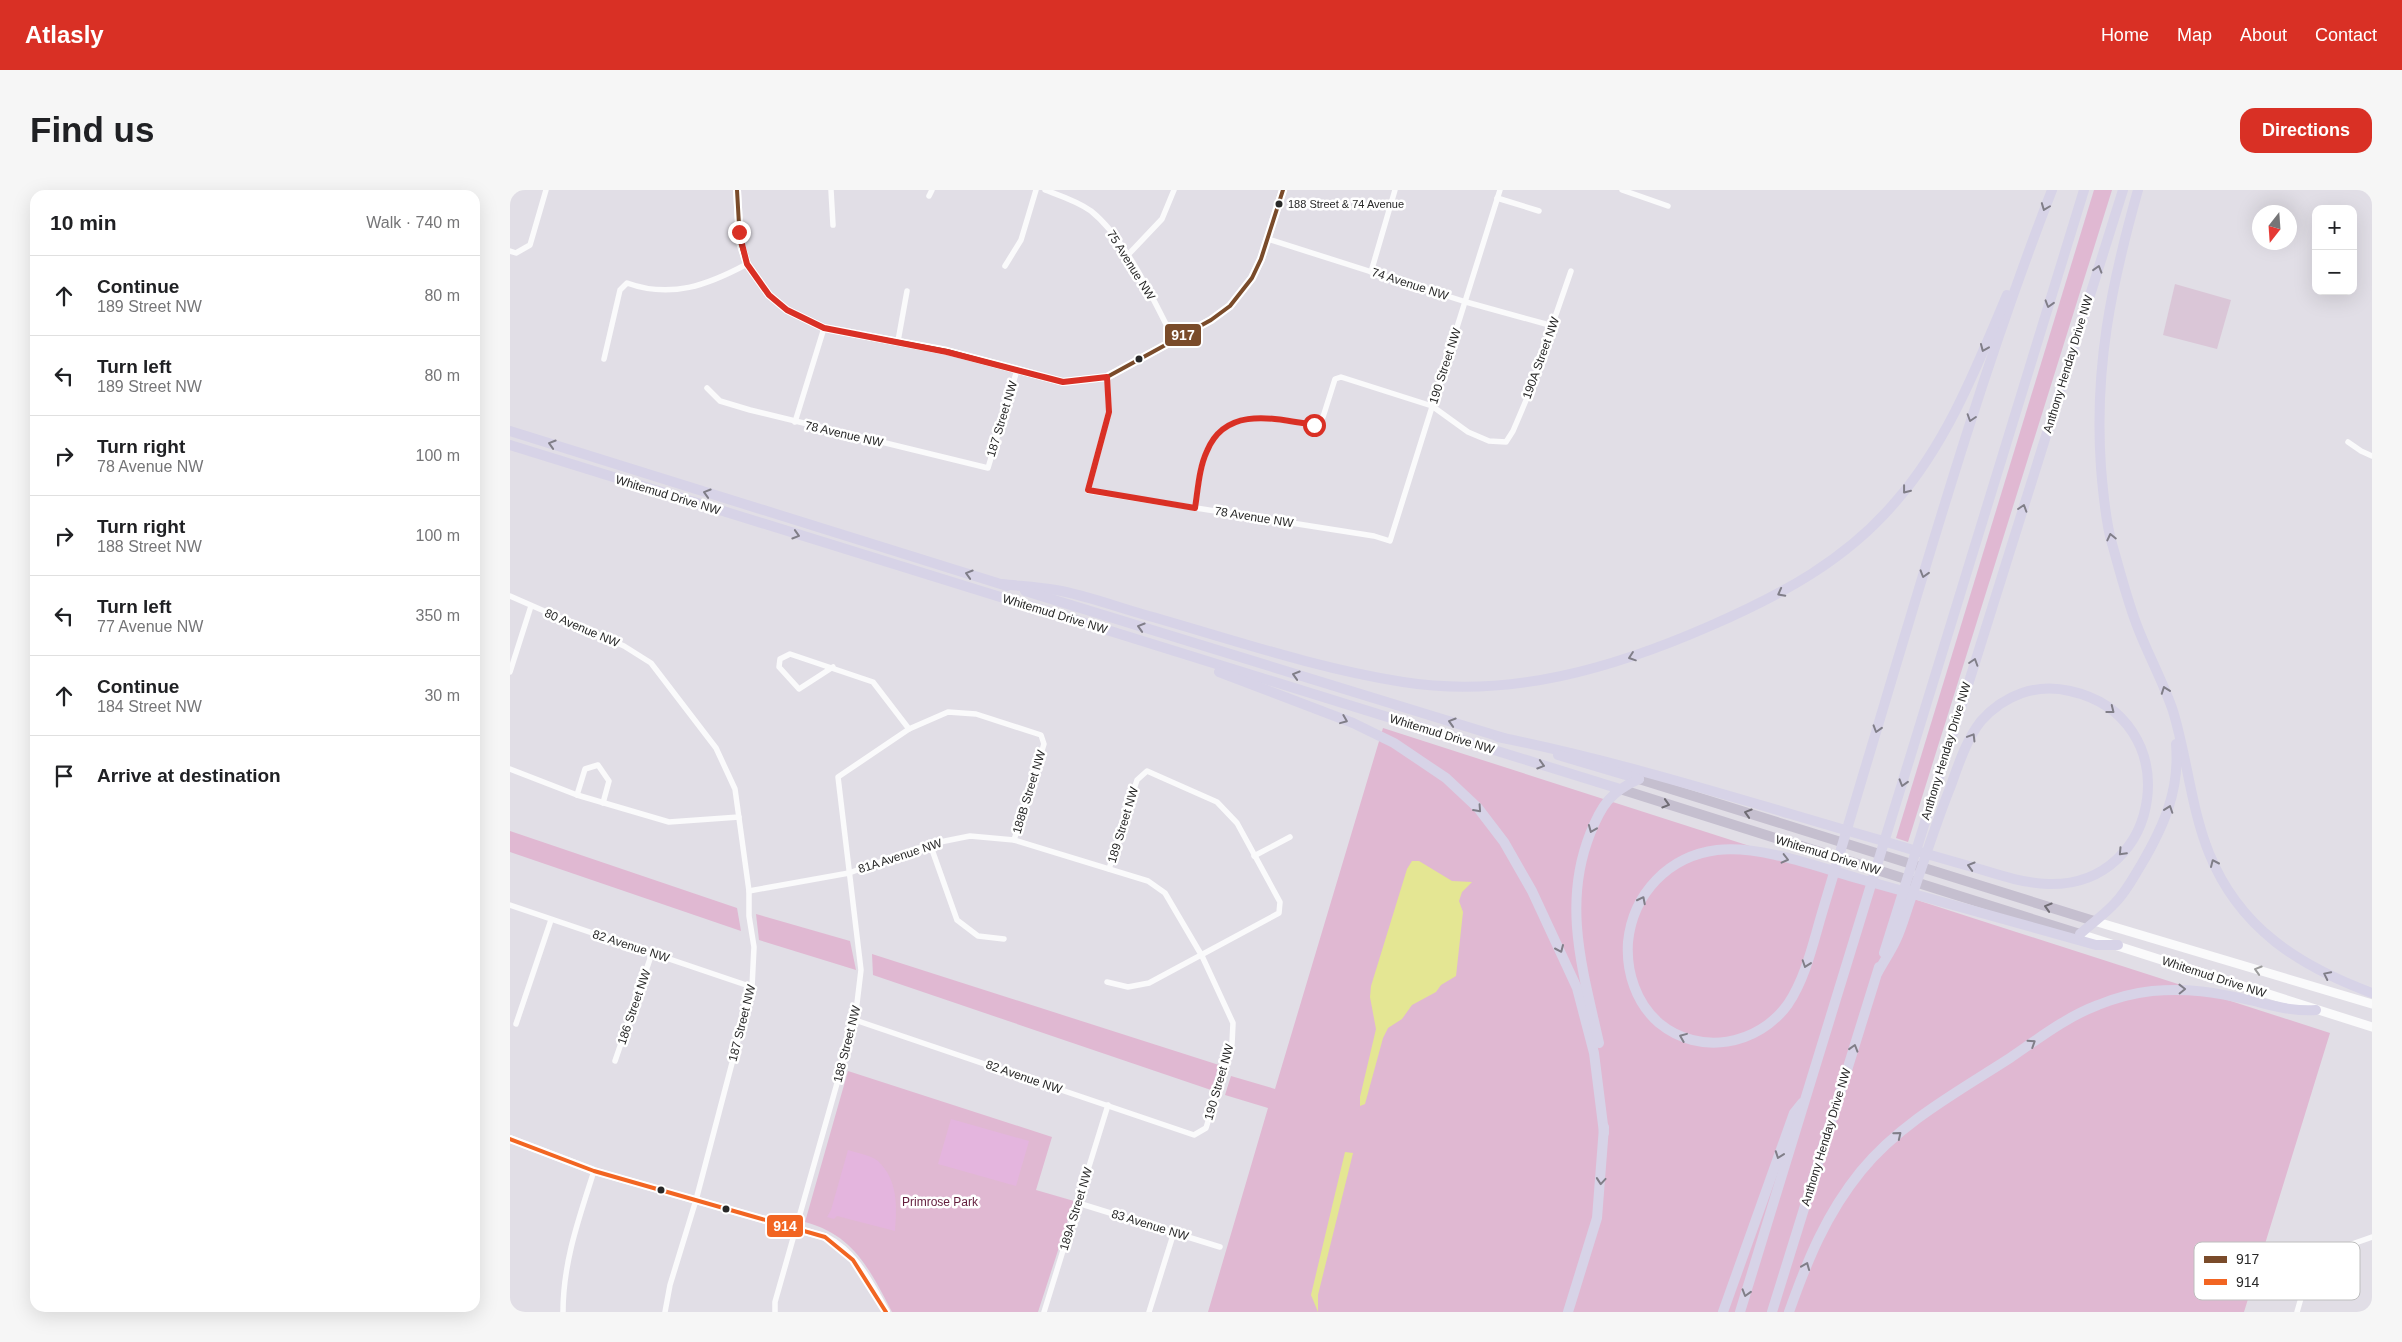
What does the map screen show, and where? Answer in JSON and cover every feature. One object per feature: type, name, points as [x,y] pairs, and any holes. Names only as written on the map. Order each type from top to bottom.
[{"type":"highway","points":[[2052,190],[1970,422],[1860,788],[1820,918],[1801,979],[1789,1002],[1778,1015],[1749,1036],[1720,1044],[1701,1043],[1682,1037],[1654,1019],[1638,996],[1628,963],[1628,943],[1637,911],[1646,892],[1661,875],[1676,863],[1690,856],[1734,849],[1770,855],[2096,945],[2118,945]]},
{"type":"highway","points":[[1740,1312],[1860,926],[2084,190]]},
{"type":"highway","name":"Anthony Henday Drive NW","points":[[1772,1312],[1878,972],[1893,937],[1928,809],[2123,190]]},
{"type":"highway","points":[[2138,190],[2107,317],[2098,424],[2103,490],[2110,537],[2136,622],[2172,711],[2208,851],[2228,891],[2252,921],[2271,940],[2307,965],[2372,993]]},
{"type":"highway","points":[[1002,584],[1058,590],[1309,661],[1406,682],[1467,686],[1532,682],[1591,670],[1636,657],[1756,606],[1794,586],[1839,556],[1884,515],[1911,483],[1934,448],[1969,384],[2039,224]]},
{"type":"highway","name":"Whitemud Drive NW","points":[[510,431],[2094,921]]},
{"type":"highway","name":"Whitemud Drive NW","points":[[510,446],[1620,789],[2080,934]]},
{"type":"highway","points":[[1119,634],[1307,705],[1394,743],[1446,778],[1478,808],[1504,842],[1532,891],[1577,988],[1594,1053],[1604,1132]]},
{"type":"highway","points":[[1498,737],[1573,752],[2017,880],[2046,884],[2073,882],[2088,877],[2106,867],[2125,850],[2139,828],[2147,805],[2149,782],[2147,764],[2141,747],[2124,721],[2104,704],[2072,691],[2050,689],[2030,690],[2014,695],[2000,704],[1980,722],[1967,745],[1941,812],[1893,937]]},
{"type":"highway","points":[[2080,934],[2115,904],[2130,884],[2165,820],[2173,796],[2177,774],[2172,711]]},
{"type":"highway","points":[[1568,1312],[1597,1218],[1604,1132],[1605,1089],[1601,1052],[1580,961],[1576,925],[1576,889],[1586,844],[1598,814],[1608,800],[1620,789],[1639,779]]},
{"type":"highway","points":[[1789,1312],[1819,1235],[1841,1198],[1862,1170],[1881,1150],[1912,1123],[2074,1016],[2098,1005],[2128,995],[2186,988],[2300,1011],[2316,1010]]},
{"type":"highway","points":[[1723,1312],[1794,1113],[1807,1096]]},
{"type":"main road","name":"Whitemud Drive NW","points":[[2094,921],[2372,1004]]},
{"type":"main road","name":"Whitemud Drive NW","points":[[2080,934],[2372,1027]]},
{"type":"street","points":[[513,252],[530,245],[546,190]]},
{"type":"street","points":[[737,190],[740,242],[747,264],[757,280],[777,302],[799,317],[824,328],[947,352],[1063,382],[1107,377],[1230,306],[1252,278],[1268,239],[1283,190]]},
{"type":"street","points":[[831,190],[833,225]]},
{"type":"street","points":[[1005,266],[1021,240],[1036,190]]},
{"type":"street","name":"75 Avenue NW","points":[[1046,190],[1068,198],[1090,210],[1107,226],[1127,256],[1174,340]]},
{"type":"street","points":[[1127,256],[1162,220],[1174,190]]},
{"type":"street","points":[[1370,272],[1395,190]]},
{"type":"street","name":"190 Street NW","points":[[1390,541],[1500,190]]},
{"type":"street","points":[[1622,190],[1668,206]]},
{"type":"street","points":[[1497,198],[1539,211]]},
{"type":"street","name":"74 Avenue NW","points":[[1268,239],[1466,302],[1553,326]]},
{"type":"street","points":[[604,359],[620,290],[626,283],[668,292],[721,278],[747,264]]},
{"type":"street","name":"190A Street NW","points":[[1432,406],[1468,432],[1489,441],[1506,442],[1514,431],[1553,326],[1571,271]]},
{"type":"street","points":[[898,342],[907,291]]},
{"type":"street","points":[[795,422],[824,328]]},
{"type":"street","name":"187 Street NW","points":[[988,468],[1017,370]]},
{"type":"street","name":"78 Avenue NW","points":[[1107,377],[1109,412],[1088,490],[1374,536],[1390,541]]},
{"type":"street","points":[[1195,508],[1203,461],[1207,449],[1216,437],[1239,420],[1255,417],[1314,425],[1323,417],[1335,379],[1341,378],[1432,406]]},
{"type":"street","name":"78 Avenue NW","points":[[707,388],[720,401],[795,422],[988,468]]},
{"type":"street","points":[[2348,442],[2372,456]]},
{"type":"street","name":"80 Avenue NW","points":[[510,596],[624,646],[651,663]]},
{"type":"street","points":[[510,672],[531,606]]},
{"type":"street","points":[[832,667],[799,690],[779,667],[780,659],[790,654],[832,667],[874,682],[909,729]]},
{"type":"street","name":"187 Street NW","points":[[651,663],[716,748],[735,789],[749,891],[749,916],[754,947],[752,987],[696,1200],[670,1284],[665,1312]]},
{"type":"street","name":"188 Street NW","points":[[775,1312],[775,1302],[855,1020],[861,970],[838,777],[909,729],[948,712],[976,714],[1041,735],[1044,744]]},
{"type":"street","name":"188B Street NW","points":[[1014,840],[1044,744]]},
{"type":"street","points":[[577,795],[585,769],[598,765],[610,782],[603,803]]},
{"type":"street","points":[[510,768],[577,795],[669,822],[739,817]]},
{"type":"street","name":"189 Street NW","points":[[1109,869],[1136,780],[1147,772],[1217,802],[1236,823],[1254,856]]},
{"type":"street","name":"81A Avenue NW","points":[[749,891],[849,872],[930,844],[970,836],[1014,840],[1148,881],[1165,893],[1202,956],[1233,1023]]},
{"type":"street","points":[[1107,982],[1128,987],[1149,983],[1279,913],[1280,902],[1254,856],[1290,837]]},
{"type":"street","points":[[930,844],[957,920],[978,936],[1004,939]]},
{"type":"street","name":"82 Avenue NW","points":[[510,905],[752,987]]},
{"type":"street","points":[[516,1024],[551,920]]},
{"type":"street","name":"186 Street NW","points":[[616,1061],[652,953]]},
{"type":"street","name":"82 Avenue NW","points":[[855,1020],[1194,1135]]},
{"type":"street","name":"190 Street NW","points":[[1194,1135],[1206,1128],[1232,1044],[1233,1023]]},
{"type":"street","name":"189A Street NW","points":[[1044,1312],[1108,1105]]},
{"type":"street","points":[[510,1139],[594,1171],[825,1237],[847,1252],[860,1266],[886,1312]]},
{"type":"street","points":[[562,1312],[563,1290],[570,1247],[594,1171]]},
{"type":"street","name":"83 Avenue NW","points":[[1078,1203],[1220,1247]]},
{"type":"street","points":[[1149,1312],[1174,1232]]},
{"type":"street","points":[[2358,1242],[2372,1237]]},
{"type":"green space","points":[[2094,190],[2112,190],[1908,842],[1896,838]]},
{"type":"green space","points":[[1383,728],[2330,1033],[2266,1242],[2194,1242],[2194,1300],[2248,1300],[2244,1312],[1208,1312],[1268,1108],[1225,1095],[1231,1076],[1275,1089]]},
{"type":"green space","points":[[510,831],[737,908],[741,931],[510,852]]},
{"type":"green space","points":[[756,914],[850,941],[856,970],[759,940]]},
{"type":"green space","points":[[872,954],[1219,1065],[1211,1090],[873,975]]},
{"type":"green space","name":"Primrose Park","points":[[848,1071],[1052,1137],[1036,1190],[1074,1201],[1038,1312],[892,1312],[868,1268],[859,1256],[836,1236],[822,1228],[805,1222]]},
{"type":"shaded area","points":[[2175,284],[2231,300],[2217,349],[2163,335]]},
{"type":"shaded area","points":[[1412,861],[1419,861],[1452,881],[1472,882],[1462,892],[1459,901],[1463,912],[1456,976],[1441,985],[1436,992],[1412,1005],[1402,1019],[1388,1028],[1383,1038],[1365,1104],[1360,1106],[1360,1097],[1376,1029],[1370,997],[1371,986],[1407,869]]},
{"type":"shaded area","points":[[951,1119],[1029,1141],[1016,1186],[938,1164]]},
{"type":"shaded area","points":[[848,1150],[875,1159],[885,1168],[895,1194],[895,1231],[837,1216],[834,1219],[827,1217],[831,1210]]},
{"type":"shaded area","points":[[1345,1152],[1353,1153],[1318,1295],[1318,1312],[1311,1295]]},
{"type":"transit line","name":"917","points":[[737,190],[740,242],[747,264],[769,295],[787,310],[824,328],[947,351],[1063,382],[1107,377],[1211,320],[1230,306],[1252,278],[1261,259],[1283,190]]},
{"type":"transit line","name":"914","points":[[510,1139],[594,1171],[825,1237],[853,1260],[886,1312]]},
{"type":"place","name":"188 Street & 74 Avenue","points":[[1279,204]]},
{"type":"route","points":[[739,232],[747,264],[769,295],[787,310],[824,328],[947,352],[1063,382],[1107,377],[1109,412],[1088,490],[1195,508],[1203,461],[1207,449],[1226,428],[1239,420],[1255,417],[1314,425]]}]
